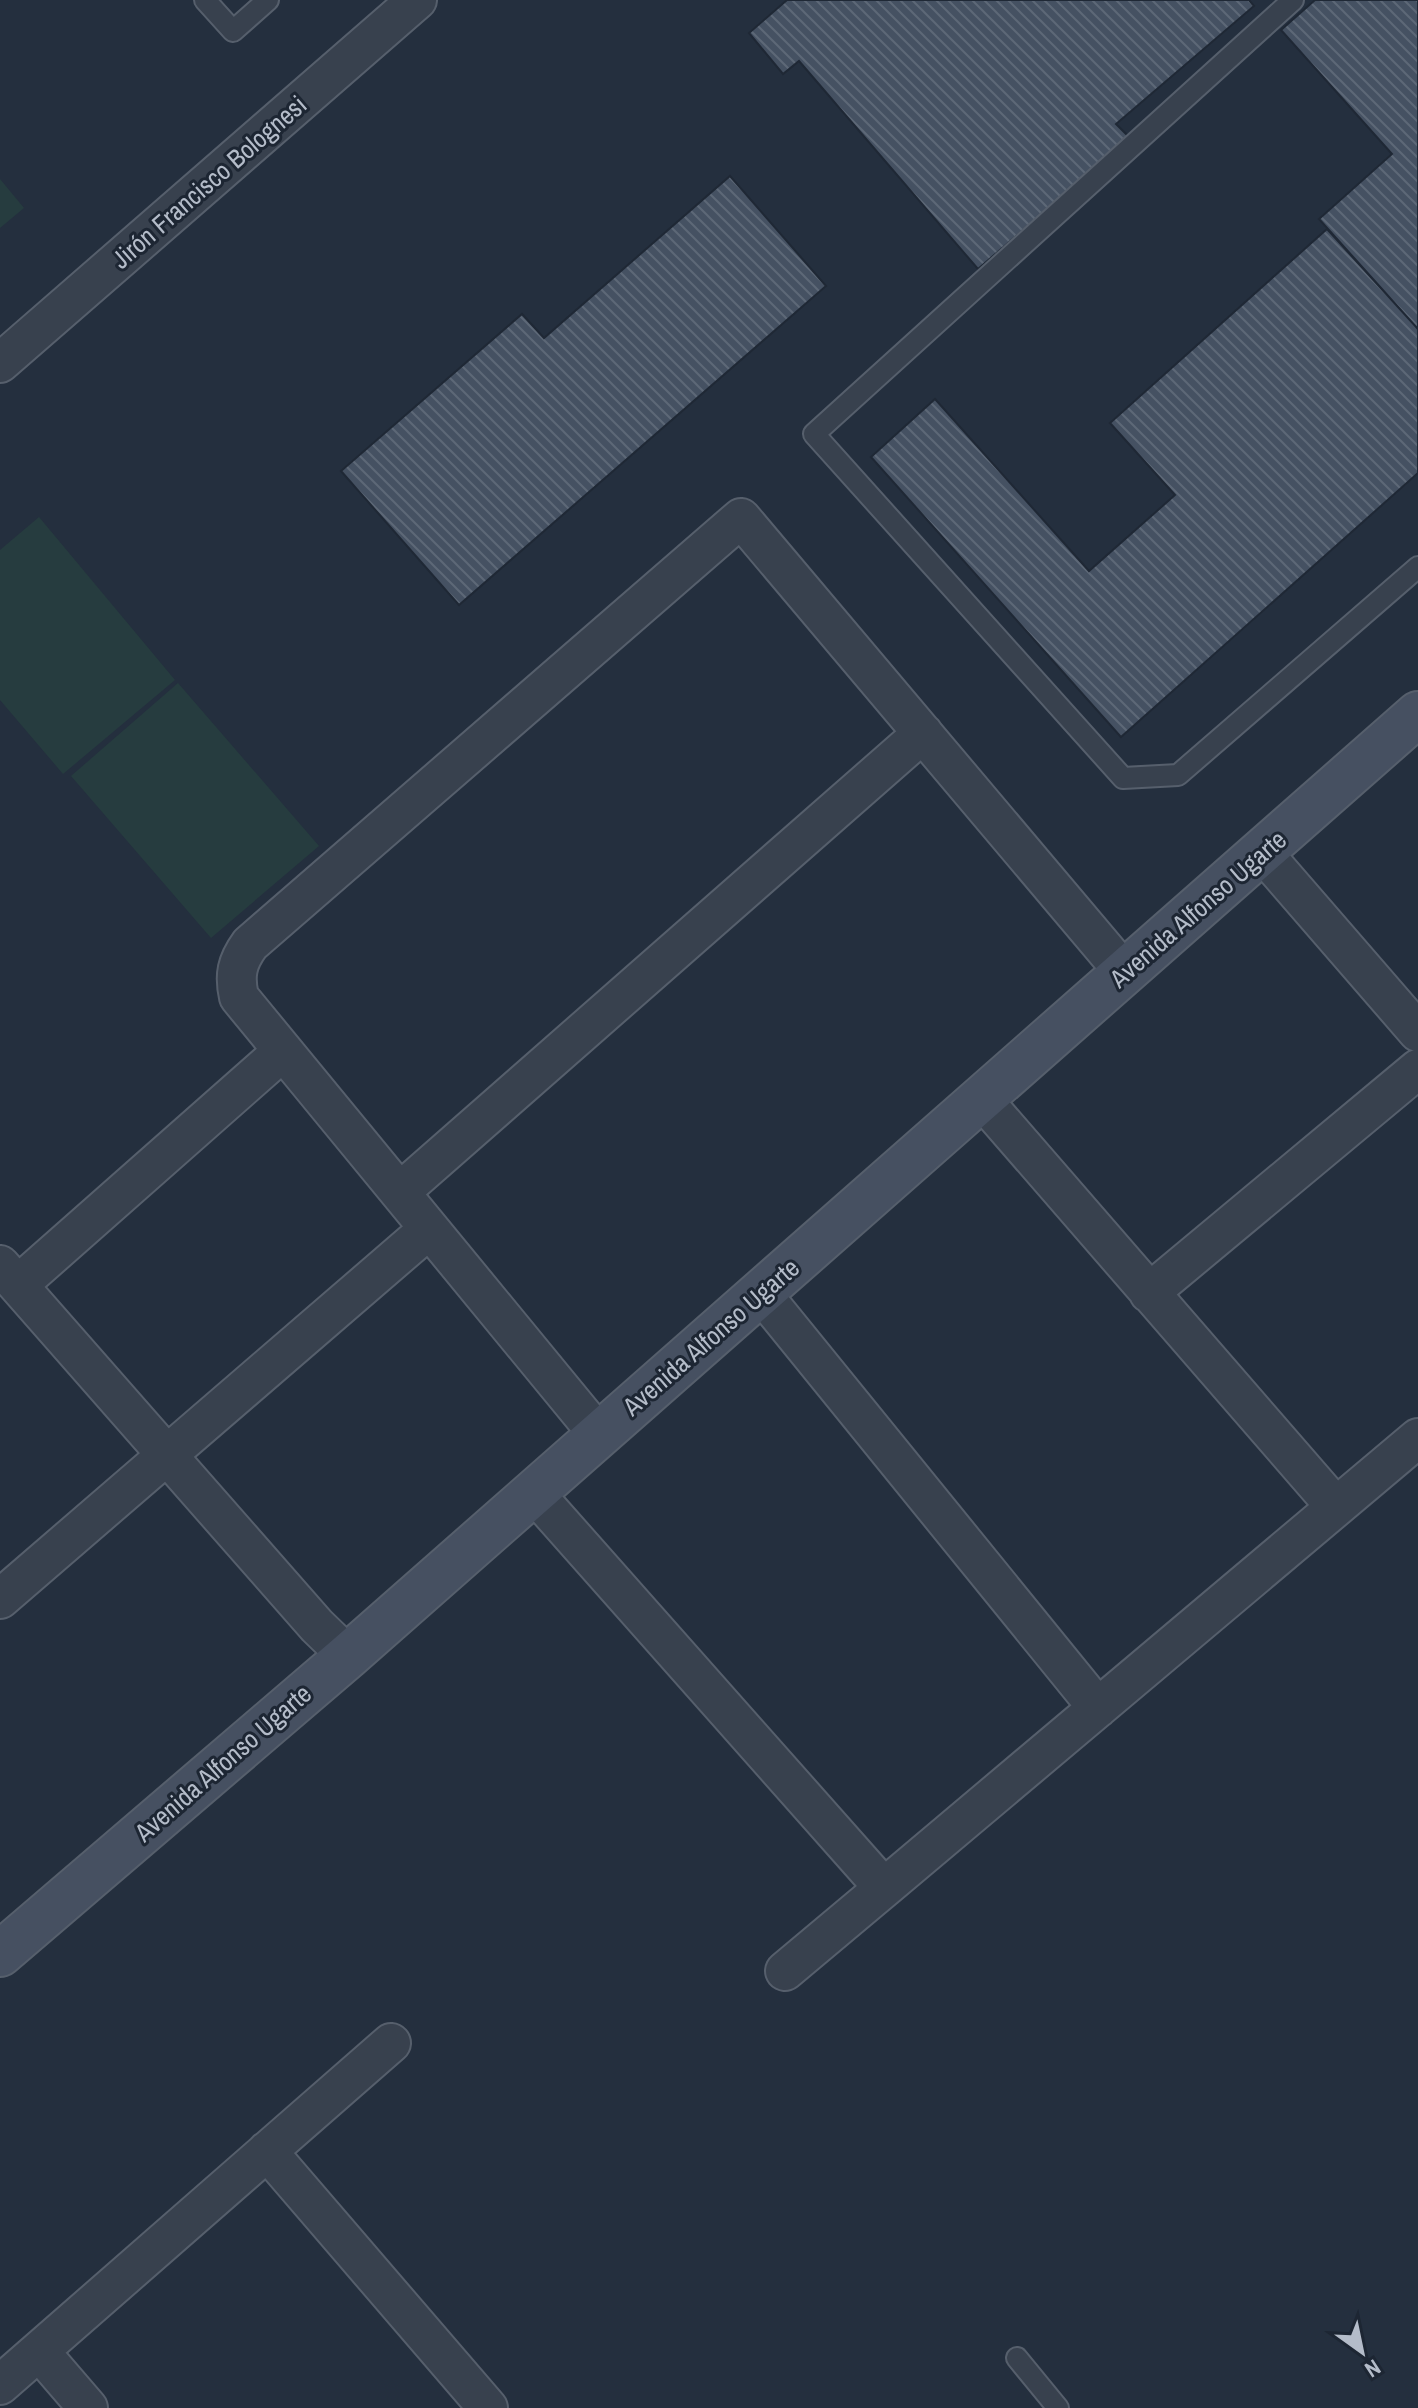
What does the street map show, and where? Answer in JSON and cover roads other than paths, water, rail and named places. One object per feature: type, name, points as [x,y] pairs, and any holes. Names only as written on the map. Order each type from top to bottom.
[{"type":"street","name":"Jirón Francisco Bolognesi","points":[[0,363],[417,0]]},
{"type":"street","points":[[599,1435],[239,997],[235,979],[239,959],[250,944],[741,518],[1125,973]]},
{"type":"street","name":"Avenida Alfonso Ugarte","points":[[4,1943],[348,1656],[1418,714]]},
{"type":"street","points":[[400,1192],[923,733]]},
{"type":"street","points":[[1262,852],[1418,1032]]},
{"type":"street","points":[[283,1051],[9,1275],[317,1626],[348,1656]]},
{"type":"street","points":[[1149,1293],[1418,1069]]},
{"type":"street","points":[[981,1098],[1336,1507]]},
{"type":"street","points":[[0,1599],[429,1229]]},
{"type":"street","points":[[761,1293],[1098,1708]]},
{"type":"street","points":[[785,1971],[1418,1438]]},
{"type":"street","points":[[534,1493],[884,1888]]},
{"type":"street","points":[[0,2385],[391,2043]]},
{"type":"street","points":[[267,2151],[488,2408]]},
{"type":"street","points":[[39,2351],[88,2408]]},
{"type":"lane","points":[[205,0],[233,31],[268,0]]},
{"type":"lane","points":[[1293,0],[814,434],[1123,778],[1178,775],[1418,567]]},
{"type":"lane","points":[[1017,2358],[1058,2408]]}]
